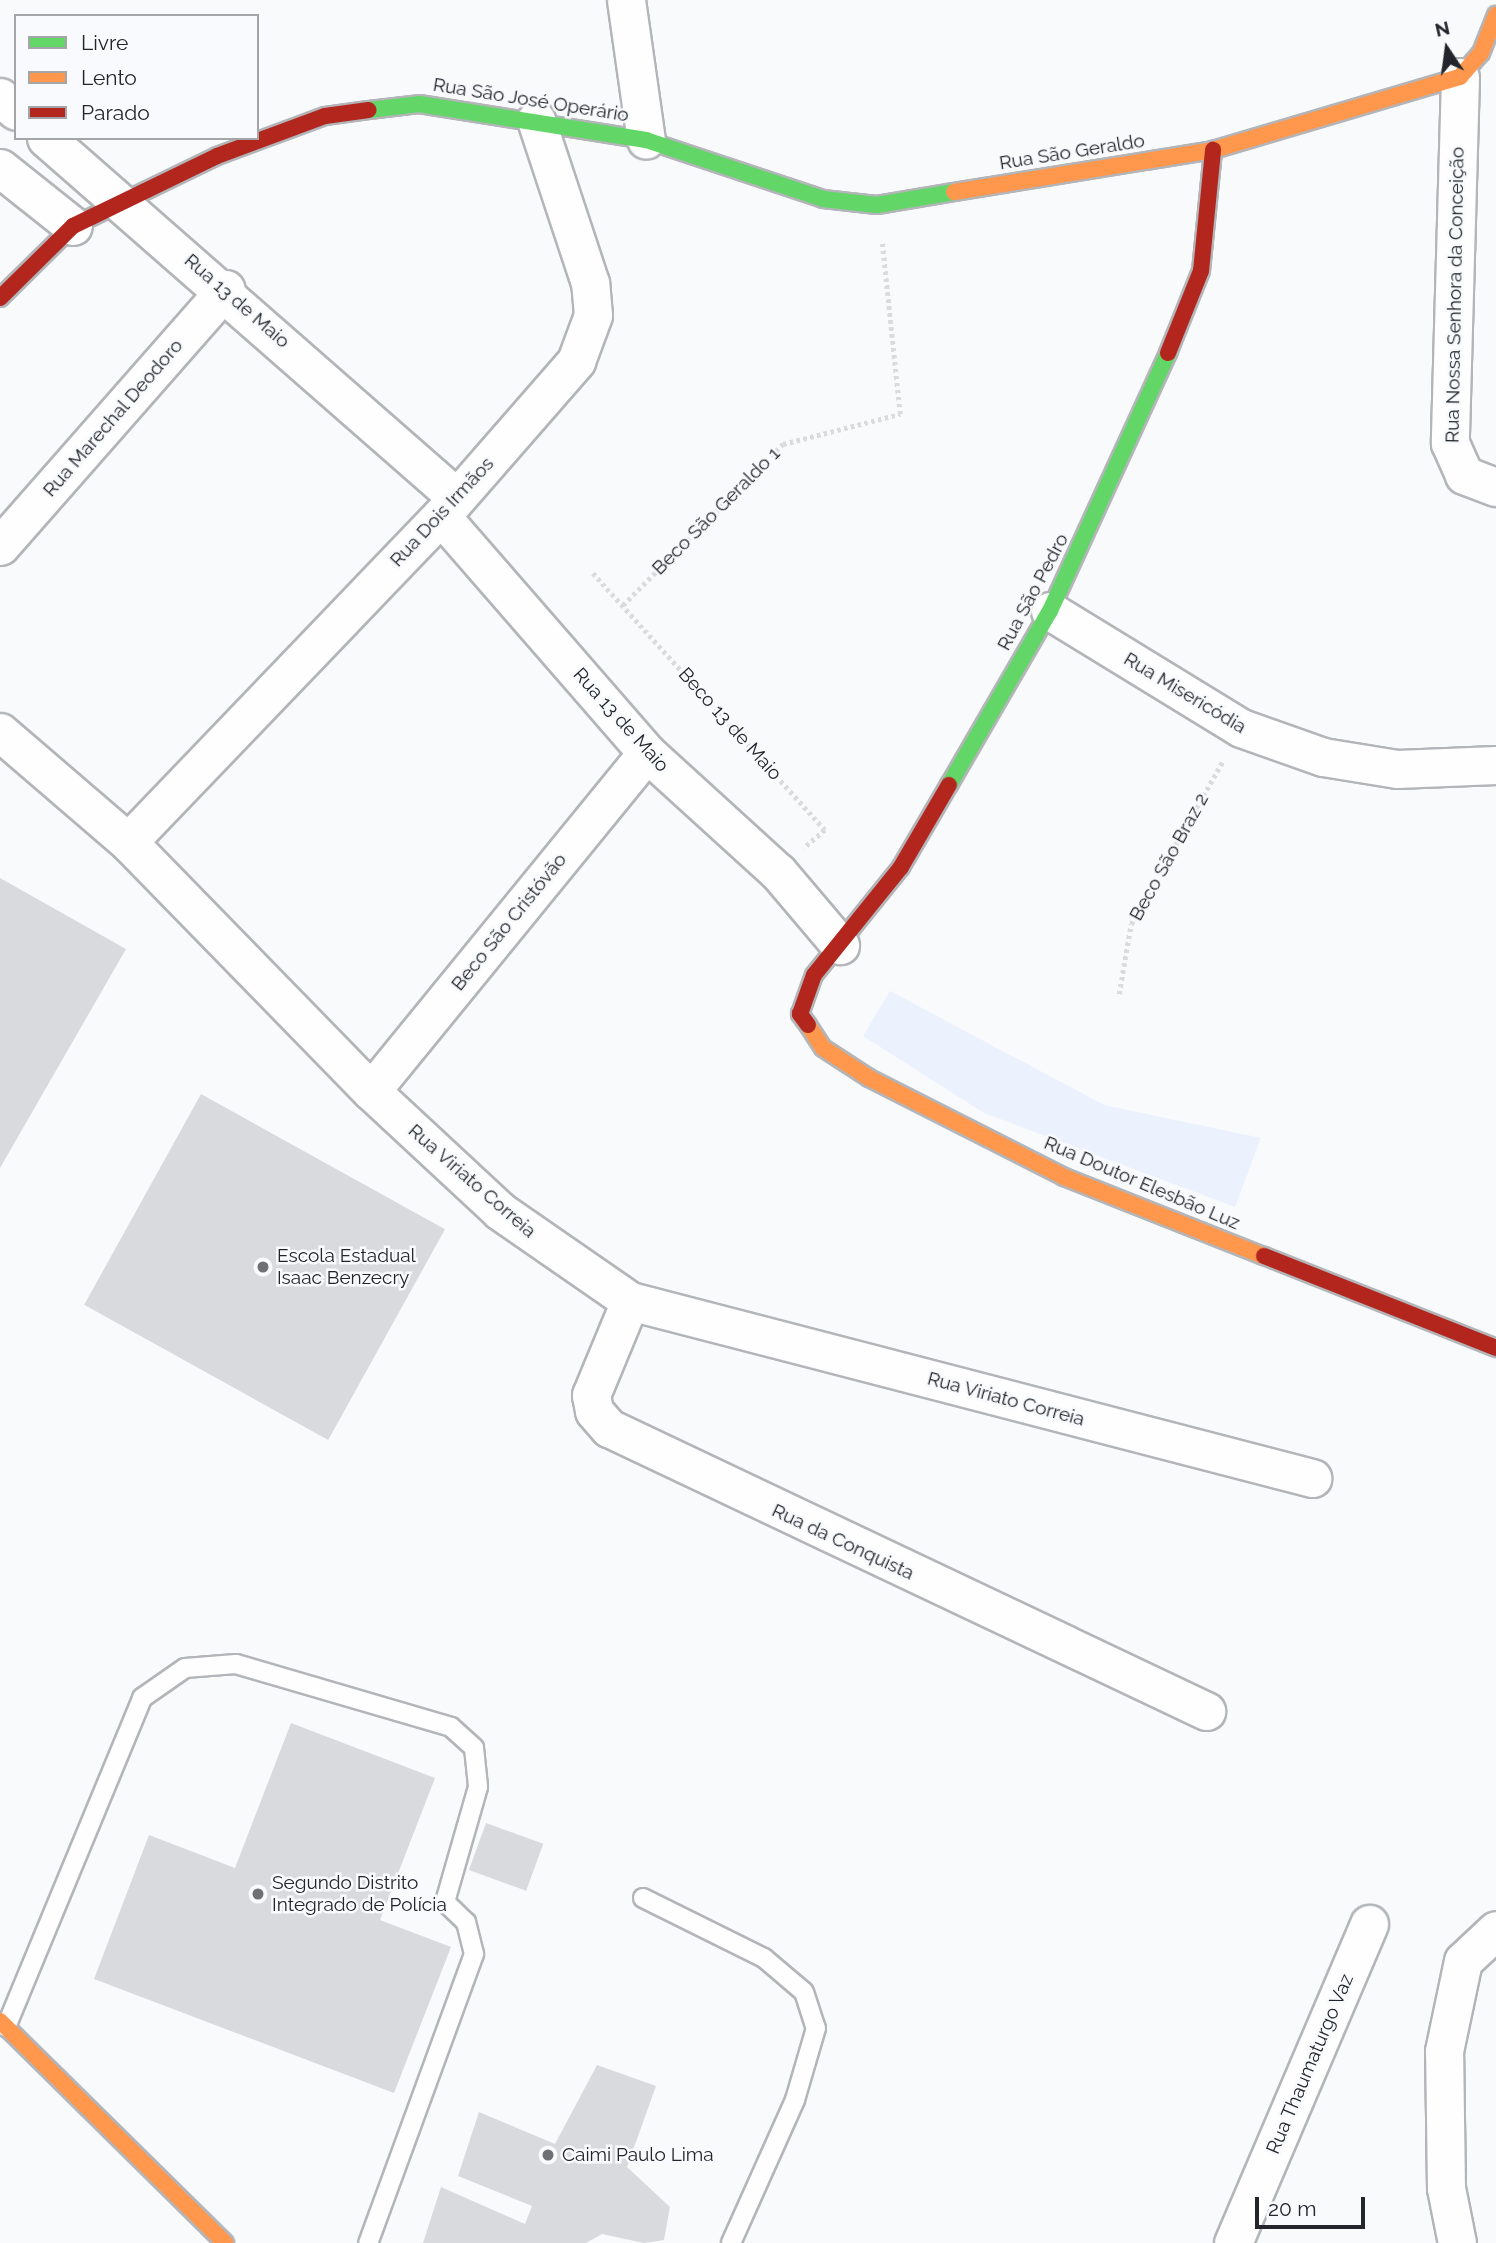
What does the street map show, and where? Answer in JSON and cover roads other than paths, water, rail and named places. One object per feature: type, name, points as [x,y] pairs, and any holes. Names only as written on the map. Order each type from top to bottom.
[{"type":"street","points":[[626,0],[646,140]]},
{"type":"street","points":[[1460,77],[1493,35]]},
{"type":"street","name":"Rua São Geraldo","points":[[646,140],[823,199],[877,205],[1213,150],[1460,77]]},
{"type":"street","name":"Rua Nossa Senhora da Conceição","points":[[1460,77],[1450,443],[1464,475],[1496,487]]},
{"type":"street","points":[[0,97],[14,109]]},
{"type":"street","name":"Rua São José Operário","points":[[0,298],[74,226],[118,202],[325,116],[419,104],[536,120],[646,140]]},
{"type":"street","name":"Rua Dois Irmãos","points":[[128,842],[448,506],[555,389],[587,340],[593,315],[586,258],[536,120]]},
{"type":"street","name":"Rua 13 de Maio","points":[[48,140],[118,202],[226,289],[448,506],[647,753],[778,872],[840,945]]},
{"type":"street","name":"Rua São Pedro","points":[[800,1014],[814,975],[901,867],[1050,611],[1196,291],[1213,150]]},
{"type":"street","points":[[0,168],[74,226]]},
{"type":"street","name":"Rua Marechal Deodoro","points":[[0,546],[226,289]]},
{"type":"street","name":"Rua Misericódia","points":[[1050,611],[1241,728],[1323,757],[1397,769],[1496,765]]},
{"type":"street","name":"Rua Viriato Correia","points":[[0,732],[128,842],[371,1091],[500,1211],[629,1301],[1312,1478]]},
{"type":"street","name":"Beco São Cristóvão","points":[[371,1091],[647,753]]},
{"type":"street","name":"Rua Doutor Elesbão Luz","points":[[800,1014],[822,1048],[869,1078],[1065,1177],[1496,1348]]},
{"type":"street","name":"Rua da Conquista","points":[[629,1301],[591,1395],[594,1411],[609,1428],[1206,1711]]},
{"type":"street","name":"Rua Thaumaturgo Vaz","points":[[1233,2243],[1369,1924]]},
{"type":"street","points":[[1457,2243],[1446,2188],[1444,2051],[1463,1961],[1496,1930]]},
{"type":"street","points":[[3,2024],[225,2243]]},
{"type":"lane","points":[[3,2024],[142,1698],[185,1668],[236,1664],[451,1727],[474,1748],[478,1787],[445,1902],[466,1922],[474,1954],[368,2243]]},
{"type":"lane","points":[[643,1898],[764,1958],[804,1992],[816,2028],[795,2100],[730,2243]]},
{"type":"lane","points":[[193,2243],[210,2227]]},
{"type":"place","name":"Escola Estadual Isaac Benzecry","points":[[263,1267]]},
{"type":"place","name":"Segundo Distrito Integrado de Polícia","points":[[258,1894]]},
{"type":"place","name":"Caimi Paulo Lima","points":[[548,2155]]}]
